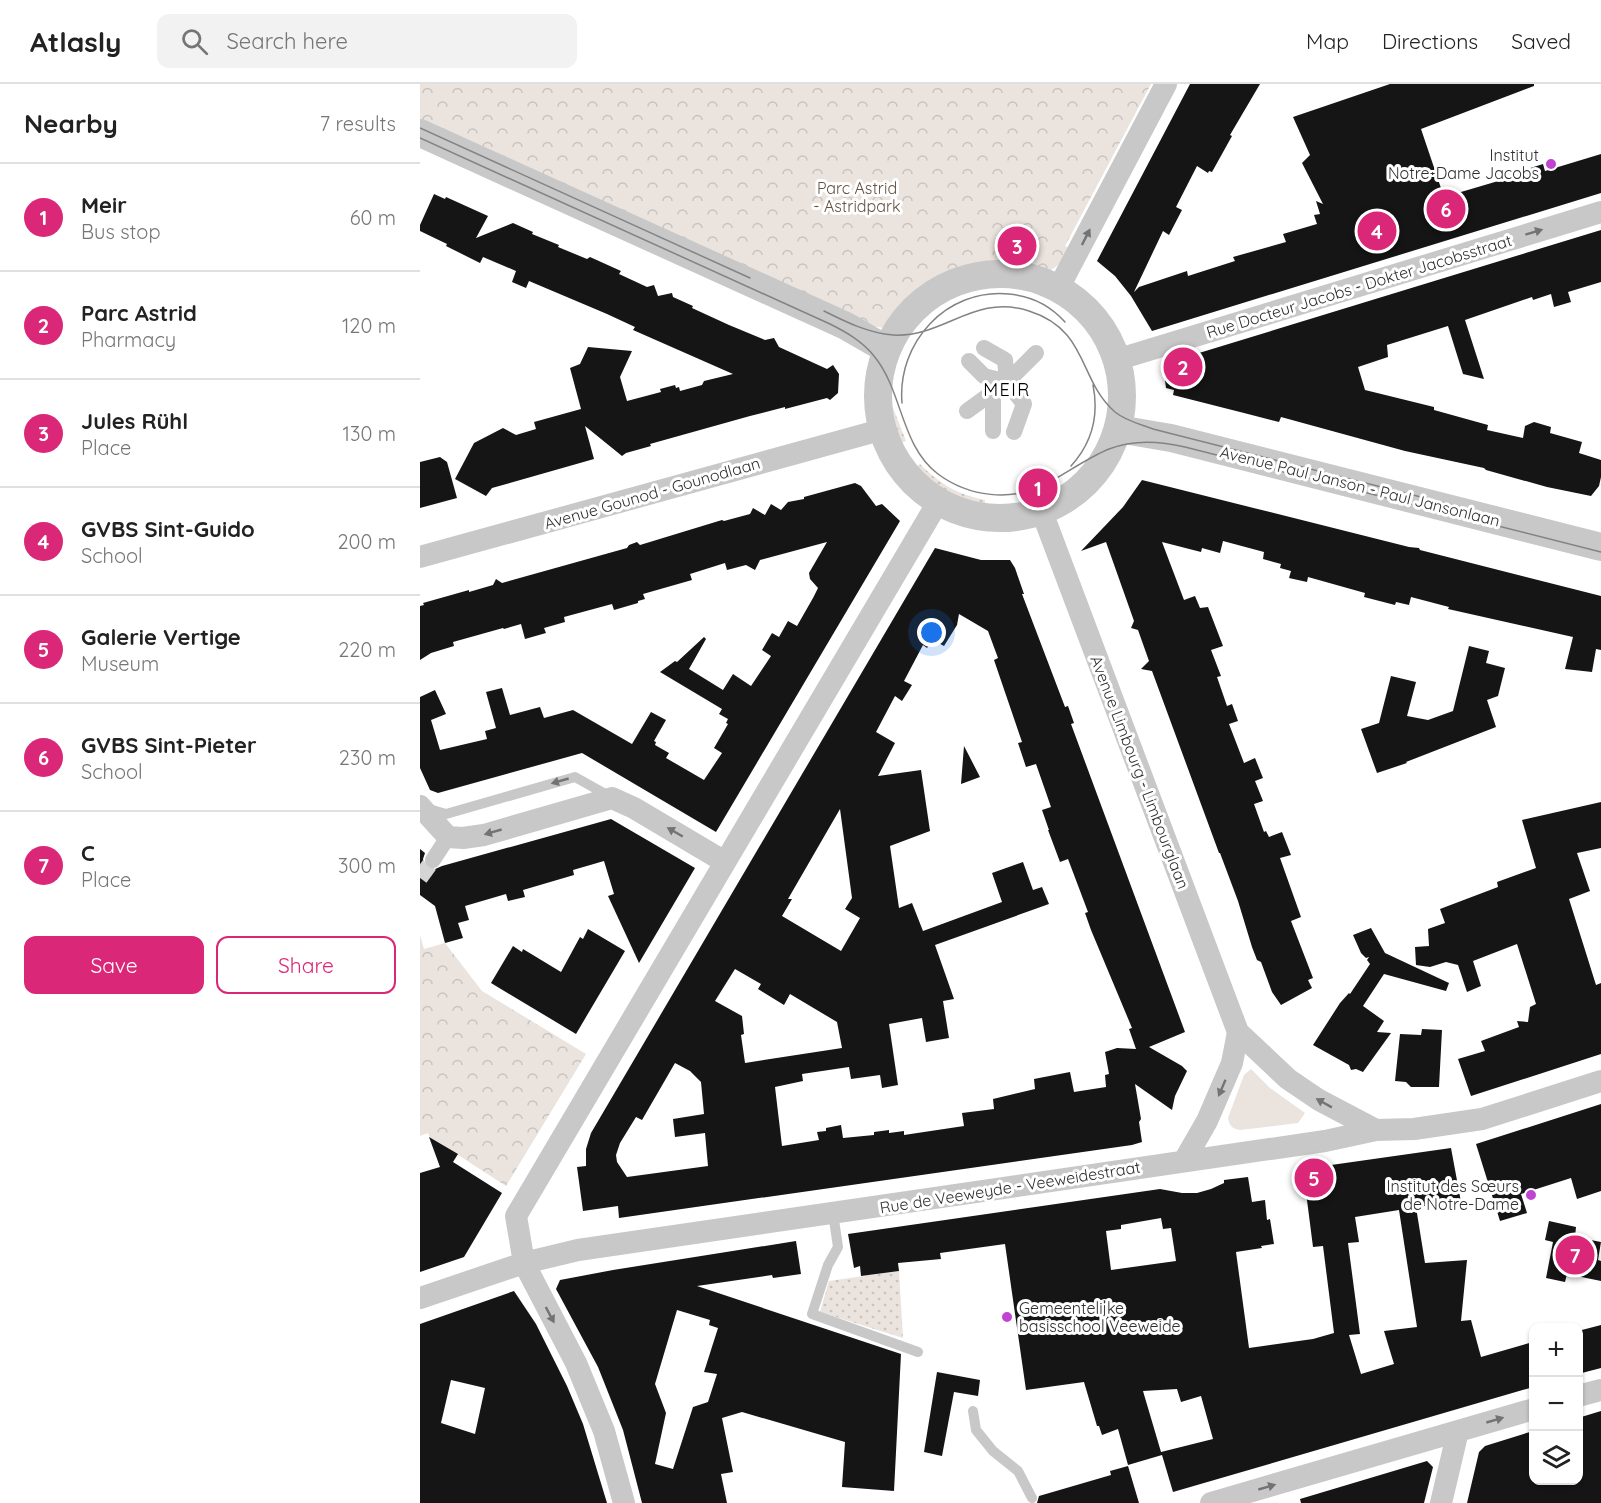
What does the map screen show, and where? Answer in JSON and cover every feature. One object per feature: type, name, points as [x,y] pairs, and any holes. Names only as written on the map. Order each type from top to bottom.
[{"type":"street","points":[[1058,289],[1166,84]]},
{"type":"street","points":[[420,133],[846,326],[886,349]]},
{"type":"street","name":"Rue Docteur Jacobs - Dokter Jacobsstraat","points":[[1116,360],[1601,212]]},
{"type":"street","points":[[1009,274],[1042,282],[1058,289],[1072,298],[1094,320],[1107,339],[1116,360],[1122,393],[1118,429],[1104,460],[1088,481],[1068,499],[1042,512],[1027,516],[997,519],[966,514],[938,502],[919,488],[908,474],[894,452],[879,412],[878,386],[881,366],[886,349],[898,327],[916,307],[943,288],[975,276],[1009,274]]},
{"type":"street","points":[[984,348],[1005,360],[993,431]]},
{"type":"street","points":[[967,411],[1000,387],[1036,353]]},
{"type":"street","points":[[969,362],[984,376],[1024,404],[1014,432]]},
{"type":"street","name":"Avenue Gounod - Gounodlaan","points":[[420,557],[884,429]]},
{"type":"street","name":"Avenue Paul Janson - Paul Jansonlaan","points":[[1118,429],[1171,438],[1601,547]]},
{"type":"street","points":[[624,1503],[604,1431],[584,1383],[524,1263],[516,1216],[938,502]]},
{"type":"street","name":"Avenue Limbourg - Limbourglaan","points":[[1042,512],[1238,1032],[1288,1079],[1319,1100],[1376,1130]]},
{"type":"street","points":[[420,805],[448,837],[463,838],[484,835],[612,798],[634,808],[725,862]]},
{"type":"street","points":[[433,860],[448,837]]},
{"type":"street","points":[[1184,1161],[1207,1121],[1228,1073],[1238,1032]]},
{"type":"street","name":"Rue de Veeweyde - Veeweidestraat","points":[[420,1298],[524,1263],[578,1250],[1325,1141],[1376,1130],[1414,1129],[1482,1119],[1601,1081]]},
{"type":"street","points":[[1583,1395],[1601,1390]]},
{"type":"street","points":[[1211,1503],[1529,1410]]},
{"type":"street","points":[[1441,1503],[1458,1431]]},
{"type":"lane","points":[[420,805],[446,814],[574,777],[612,798]]},
{"type":"lane","points":[[833,1213],[838,1247],[828,1264],[812,1314],[918,1352]]},
{"type":"lane","points":[[972,1411],[976,1430],[993,1451],[1018,1471],[1032,1498]]},
{"type":"green space","name":"Parc Astrid - Astridpark","points":[[420,84],[1151,84],[1065,246],[1071,249],[1059,264],[1042,272],[993,266],[946,276],[917,295],[884,328],[871,326],[420,123]]},
{"type":"green space","points":[[886,390],[906,441],[901,443],[889,412]]},
{"type":"green space","points":[[920,464],[950,488],[985,500],[985,508],[955,500],[937,490],[915,468]]},
{"type":"green space","points":[[420,935],[424,949],[445,943],[482,991],[586,1054],[506,1186],[438,1142],[434,1149],[428,1133],[420,1136]]},
{"type":"green space","points":[[1251,1069],[1270,1088],[1305,1113],[1298,1123],[1240,1130],[1231,1126],[1228,1118],[1244,1075]]},
{"type":"green space","points":[[899,1271],[903,1338],[820,1312],[829,1281]]},
{"type":"building","points":[[1190,84],[1260,84],[1230,135],[1232,136],[1212,172],[1208,173],[1197,166],[1176,207],[1182,210],[1169,235],[1163,231],[1134,292],[1139,287],[1187,271],[1188,276],[1235,261],[1233,257],[1286,242],[1283,234],[1317,224],[1314,215],[1320,214],[1316,201],[1323,204],[1302,163],[1310,155],[1293,117],[1390,84],[1534,84],[1534,86],[1421,129],[1444,197],[1505,179],[1505,176],[1543,164],[1545,171],[1601,154],[1601,193],[1152,331],[1131,296],[1115,276],[1097,261]]},
{"type":"building","points":[[434,194],[488,216],[476,238],[513,223],[559,245],[558,247],[587,259],[590,257],[621,271],[619,274],[647,287],[654,285],[658,296],[672,293],[673,297],[693,306],[692,308],[765,340],[774,338],[779,347],[827,369],[833,365],[839,374],[838,393],[830,400],[827,398],[750,416],[650,444],[651,446],[622,456],[585,426],[594,459],[492,488],[486,496],[455,479],[474,443],[503,428],[516,435],[536,429],[534,422],[581,409],[570,368],[580,364],[588,347],[632,351],[620,377],[627,401],[661,392],[660,389],[675,385],[680,391],[702,385],[704,381],[733,374],[633,330],[635,327],[607,314],[529,281],[526,288],[512,282],[516,271],[483,257],[480,263],[420,231],[420,225]]},
{"type":"building","points":[[1601,230],[1601,282],[1568,292],[1571,302],[1554,307],[1551,294],[1533,300],[1532,297],[1465,320],[1484,379],[1463,374],[1448,326],[1387,345],[1388,357],[1358,367],[1365,390],[1434,407],[1434,410],[1488,425],[1487,430],[1523,438],[1525,426],[1534,422],[1551,427],[1550,433],[1582,442],[1579,453],[1601,460],[1599,486],[1591,496],[1547,487],[1484,468],[1405,451],[1281,417],[1279,422],[1173,395],[1174,390],[1166,388],[1163,364]]},
{"type":"building","points":[[440,457],[447,462],[457,498],[420,508],[420,462]]},
{"type":"building","points":[[1142,480],[1419,548],[1601,596],[1601,650],[1596,649],[1592,672],[1565,669],[1573,637],[1448,609],[1449,607],[1411,597],[1409,605],[1396,602],[1395,605],[1364,597],[1365,593],[1308,577],[1307,582],[1289,578],[1291,571],[1280,568],[1281,564],[1263,559],[1264,552],[1223,541],[1220,553],[1202,548],[1201,552],[1162,542],[1184,600],[1195,596],[1200,608],[1208,607],[1223,646],[1211,650],[1221,676],[1217,677],[1227,706],[1232,704],[1238,721],[1229,724],[1244,763],[1255,758],[1263,778],[1255,781],[1263,801],[1254,804],[1264,832],[1266,831],[1269,837],[1282,832],[1291,855],[1280,858],[1301,917],[1291,921],[1313,978],[1308,980],[1312,988],[1281,1005],[1272,992],[1261,962],[1257,960],[1238,901],[1152,671],[1141,669],[1149,661],[1138,630],[1131,628],[1134,621],[1106,542],[1081,551],[1123,507]]},
{"type":"building","points":[[855,483],[861,486],[876,506],[882,504],[900,521],[716,832],[582,753],[438,793],[430,790],[420,768],[420,697],[435,690],[446,714],[431,720],[440,750],[487,739],[485,731],[496,728],[486,692],[502,688],[510,715],[540,707],[544,718],[573,710],[632,744],[651,712],[666,720],[654,741],[655,745],[669,753],[666,758],[704,780],[722,753],[714,748],[728,724],[726,723],[728,719],[719,714],[722,709],[660,672],[675,661],[677,662],[704,637],[706,639],[689,669],[723,690],[733,674],[751,686],[771,656],[762,650],[772,633],[779,637],[788,621],[797,626],[813,598],[818,588],[810,579],[809,573],[827,542],[760,560],[755,570],[746,565],[727,570],[725,563],[690,574],[692,580],[643,594],[645,599],[638,603],[614,610],[612,604],[564,617],[565,622],[544,628],[546,633],[525,639],[521,624],[453,642],[454,646],[431,653],[420,660],[420,606],[424,605],[423,603],[493,585],[496,579],[502,583],[627,548],[637,542],[640,545],[722,520],[750,514],[753,508],[765,515],[771,504],[781,510],[788,502]]},
{"type":"building","points":[[935,548],[981,560],[1010,560],[1015,568],[1024,594],[1022,594],[1065,707],[1068,706],[1074,723],[1071,724],[1185,1032],[1149,1047],[1187,1071],[1175,1096],[1172,1110],[1135,1084],[1142,1142],[1132,1145],[619,1218],[618,1206],[583,1211],[577,1167],[586,1166],[586,1149],[591,1133]],"holes":[[[959,614],[988,631],[998,658],[994,660],[1022,742],[1018,743],[1026,767],[1036,764],[1051,807],[1042,810],[1048,830],[1060,862],[1068,859],[1088,912],[1085,913],[1091,930],[1132,1028],[1129,1029],[1136,1049],[1117,1048],[1105,1052],[1109,1074],[1105,1075],[1106,1087],[1074,1092],[1070,1072],[1034,1079],[1035,1089],[993,1099],[994,1109],[962,1113],[964,1126],[904,1135],[904,1131],[889,1133],[889,1130],[874,1132],[874,1135],[843,1138],[841,1125],[817,1132],[819,1140],[782,1146],[775,1087],[803,1081],[802,1074],[849,1067],[851,1079],[880,1075],[882,1088],[898,1085],[889,1024],[922,1018],[926,1042],[949,1038],[943,1001],[954,999],[935,945],[1049,904],[1042,887],[1033,890],[1023,862],[992,873],[1002,902],[923,931],[912,903],[899,908],[890,846],[930,831],[921,770],[878,776],[895,743],[876,732],[895,696],[902,701],[912,685],[904,681],[923,645],[927,648],[933,640],[944,646],[957,625]],[[840,809],[852,898],[845,909],[860,918],[841,951],[782,916],[792,899],[788,899]],[[735,969],[761,984],[758,989],[784,1005],[790,994],[837,1022],[842,1048],[745,1063],[741,1035],[744,1034],[742,1016],[715,1001]],[[675,1063],[690,1071],[701,1082],[704,1114],[673,1119],[675,1137],[705,1133],[708,1166],[627,1177],[617,1162],[616,1155],[620,1143],[636,1117],[642,1120]]]},
{"type":"building","points":[[1469,646],[1489,651],[1486,663],[1505,668],[1498,696],[1487,700],[1496,727],[1377,773],[1361,729],[1379,723],[1391,676],[1416,682],[1407,716],[1428,720],[1453,711]]},
{"type":"building","points":[[964,746],[980,777],[961,784]]},
{"type":"building","points":[[1601,802],[1601,848],[1577,853],[1590,891],[1569,899],[1596,985],[1601,983],[1601,1054],[1471,1096],[1458,1059],[1485,1051],[1481,1041],[1519,1027],[1517,1021],[1528,1022],[1530,1007],[1536,1004],[1517,944],[1473,961],[1481,986],[1467,992],[1458,965],[1446,962],[1430,967],[1416,965],[1415,947],[1429,946],[1428,929],[1445,923],[1440,909],[1498,887],[1497,882],[1536,868],[1522,820]]},
{"type":"building","points":[[611,819],[695,868],[639,963],[608,896],[614,894],[604,861],[573,870],[574,875],[523,890],[525,897],[508,901],[506,894],[465,906],[469,920],[458,923],[463,938],[445,943],[435,906],[420,895],[420,849],[425,853],[424,865],[433,870]]},
{"type":"building","points":[[1371,928],[1385,953],[1449,983],[1446,991],[1384,974],[1363,1006],[1384,1021],[1377,1032],[1391,1033],[1363,1072],[1356,1069],[1351,1070],[1349,1065],[1313,1045],[1340,1003],[1350,994],[1370,964],[1367,960],[1369,957],[1366,958],[1361,953],[1353,935]]},
{"type":"building","points":[[588,929],[625,951],[576,1034],[491,983],[513,946],[522,952],[523,949],[561,972],[580,937],[583,939]]},
{"type":"building","points":[[1422,1029],[1442,1030],[1439,1087],[1411,1087],[1406,1082],[1395,1081],[1400,1034],[1421,1035]]},
{"type":"building","points":[[1601,1104],[1601,1191],[1577,1199],[1571,1178],[1521,1194],[1527,1213],[1500,1221],[1476,1144]]},
{"type":"building","points":[[429,1137],[458,1154],[453,1162],[502,1193],[464,1257],[420,1272],[420,1173],[440,1167]]},
{"type":"building","points":[[1451,1148],[1461,1202],[1416,1207],[1425,1263],[1467,1260],[1461,1321],[1471,1320],[1481,1357],[1529,1343],[1529,1388],[1173,1492],[1162,1455],[1128,1465],[1118,1429],[1102,1435],[1097,1426],[1084,1382],[1026,1390],[1005,1244],[940,1253],[941,1259],[898,1263],[899,1271],[861,1276],[860,1266],[854,1268],[848,1234],[1160,1189],[1197,1193],[1224,1183],[1224,1180],[1248,1177],[1252,1202],[1265,1200],[1267,1220],[1270,1219],[1274,1244],[1236,1252],[1249,1348],[1313,1339],[1334,1333],[1323,1246],[1313,1247],[1303,1169]],"holes":[[[1399,1210],[1417,1327],[1384,1331],[1394,1364],[1361,1374],[1349,1335],[1360,1334],[1348,1243],[1359,1242],[1355,1217]],[[1161,1218],[1163,1229],[1171,1228],[1176,1261],[1111,1270],[1106,1231],[1121,1229],[1121,1225]],[[1177,1389],[1181,1402],[1201,1396],[1213,1439],[1161,1452],[1143,1391]]]},
{"type":"building","points":[[1549,1221],[1576,1227],[1575,1237],[1601,1242],[1598,1260],[1601,1261],[1601,1281],[1567,1274],[1565,1282],[1546,1278],[1553,1242],[1545,1240]]},
{"type":"building","points":[[796,1241],[801,1274],[773,1278],[772,1275],[697,1286],[901,1354],[894,1491],[842,1487],[845,1442],[742,1412],[722,1418],[733,1472],[721,1474],[727,1503],[642,1503],[623,1430],[598,1367],[556,1289],[560,1280]],"holes":[[[677,1310],[710,1320],[709,1325],[718,1328],[704,1372],[717,1374],[708,1402],[693,1407],[673,1469],[655,1464],[666,1413],[655,1384]]]},
{"type":"building","points":[[514,1291],[536,1324],[567,1386],[583,1424],[607,1503],[420,1503],[420,1324]],"holes":[[[451,1380],[485,1388],[475,1434],[441,1423]]]},
{"type":"building","points":[[1601,1325],[1601,1368],[1583,1373],[1583,1330]]},
{"type":"building","points":[[937,1372],[980,1380],[978,1396],[954,1392],[942,1456],[924,1452]]},
{"type":"building","points":[[1601,1411],[1601,1503],[1467,1503],[1479,1452],[1485,1446],[1529,1432],[1529,1485],[1583,1485],[1583,1416]]},
{"type":"building","points":[[1427,1461],[1433,1467],[1424,1503],[1301,1503],[1300,1499]]},
{"type":"building","points":[[1128,1466],[1139,1503],[1037,1503],[1039,1496],[1111,1475],[1110,1471]]},
{"type":"tunnel","points":[[420,878],[433,860]]},
{"type":"tram line","points":[[420,128],[750,278]]},
{"type":"tram line","points":[[420,138],[830,324],[859,341],[884,370],[916,448],[938,474],[963,488],[1005,495],[1033,490],[1109,449],[1137,442],[1157,442],[1185,447],[1601,552]]},
{"type":"tram line","points":[[902,403],[903,381],[908,360],[917,341],[930,324],[946,310],[965,300],[986,294],[1017,295],[1046,306],[1065,322]]},
{"type":"tram line","points":[[824,311],[866,329],[893,335],[928,330],[975,311],[1009,307],[1029,311],[1048,319],[1063,330],[1073,343],[1103,399],[1115,412],[1128,420],[1153,429],[1472,510]]},
{"type":"tram line","points":[[1071,466],[1084,448],[1092,428],[1095,407],[1093,385]]},
{"type":"place","name":"Institut Notre-Dame Jacobs","points":[[1551,164]]},
{"type":"place","name":"GVBS Sint-Pieter","points":[[1446,209]]},
{"type":"place","name":"GVBS Sint-Guido","points":[[1377,231]]},
{"type":"place","name":"Jules Rühl","points":[[1017,246]]},
{"type":"place","name":"Parc Astrid","points":[[1183,367]]},
{"type":"place","name":"Meir","points":[[1038,488]]},
{"type":"place","name":"Galerie Vertige","points":[[1314,1178]]},
{"type":"place","name":"Institut des Sœurs de Notre-Dame","points":[[1531,1195]]},
{"type":"place","name":"C","points":[[1575,1255]]},
{"type":"place","name":"Gemeentelijke basisschool Veeweide","points":[[1007,1317]]},
{"type":"district","name":"MEIR","points":[[1007,389]]}]
